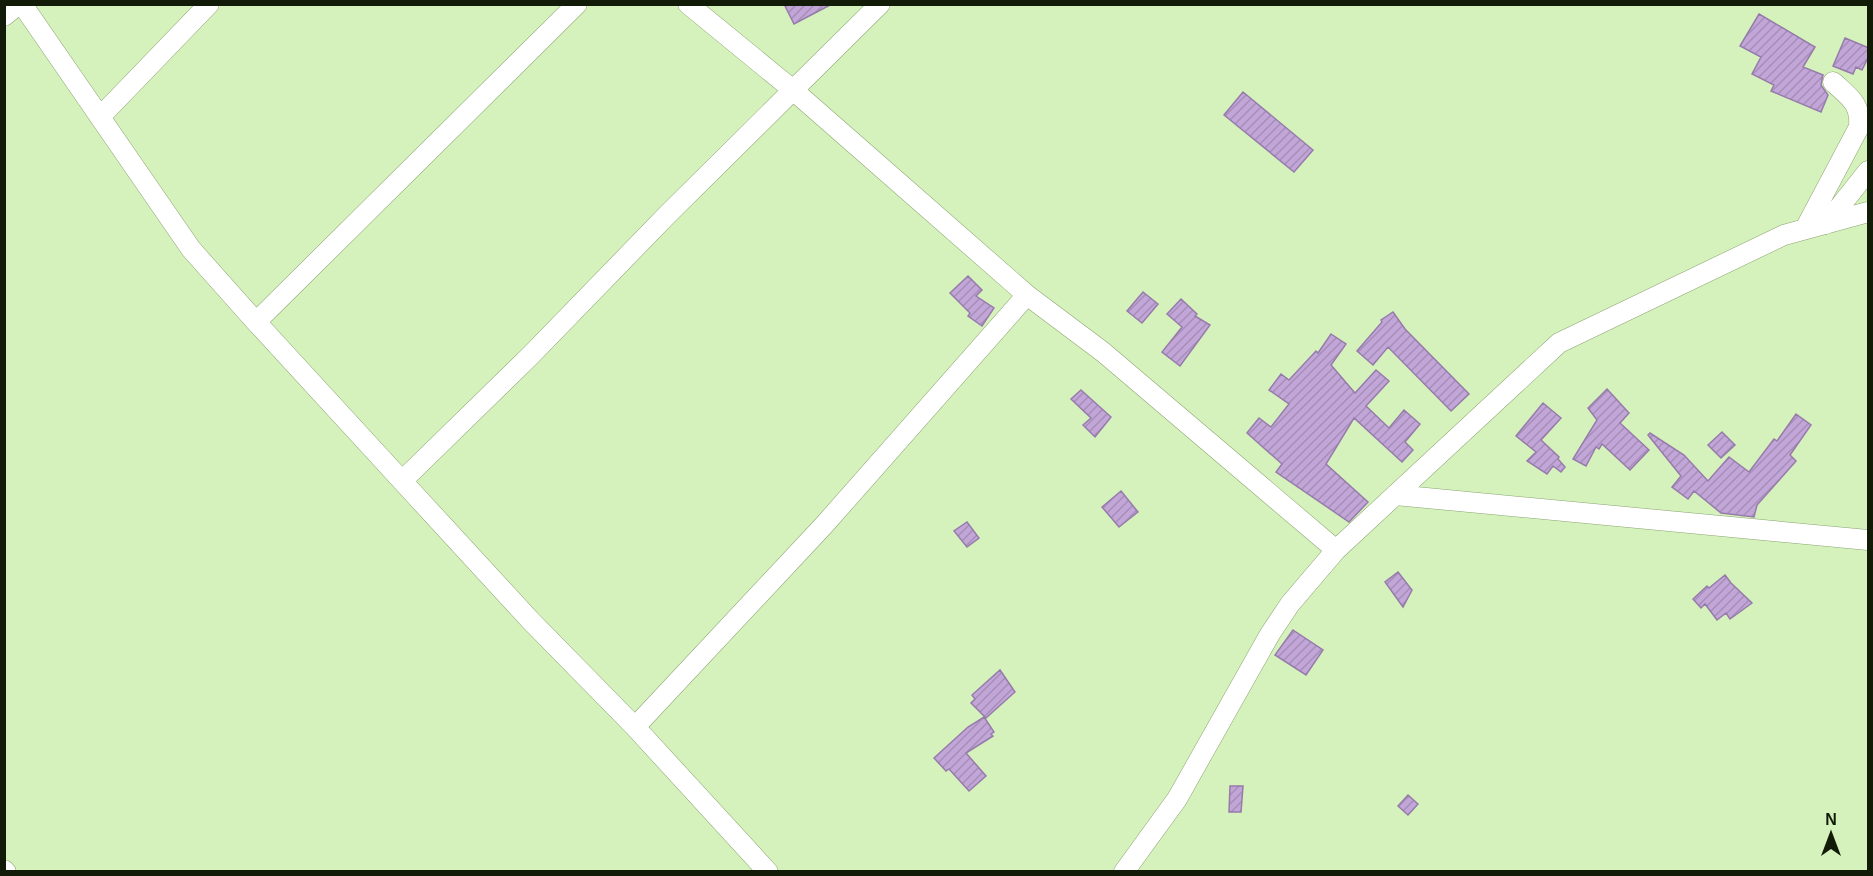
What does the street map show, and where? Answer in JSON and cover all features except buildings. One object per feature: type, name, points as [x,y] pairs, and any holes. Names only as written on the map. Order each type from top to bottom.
[{"type":"street","points":[[4,16],[20,4],[191,249],[530,620],[635,727],[768,872]]},
{"type":"street","points":[[100,117],[209,4]]},
{"type":"street","points":[[256,322],[578,4]]},
{"type":"street","points":[[688,4],[793,90],[1028,295],[1103,352],[1336,550]]},
{"type":"street","points":[[402,481],[531,355],[667,215],[880,4]]},
{"type":"street","points":[[1804,230],[1859,127],[1860,117],[1857,104],[1833,82]]},
{"type":"street","points":[[1826,224],[1869,171]]},
{"type":"street","points":[[1124,872],[1177,799],[1290,604],[1336,550],[1559,343],[1785,235],[1869,212]]},
{"type":"street","points":[[635,727],[825,524],[1028,295]]},
{"type":"street","points":[[1395,495],[1869,540]]}]
